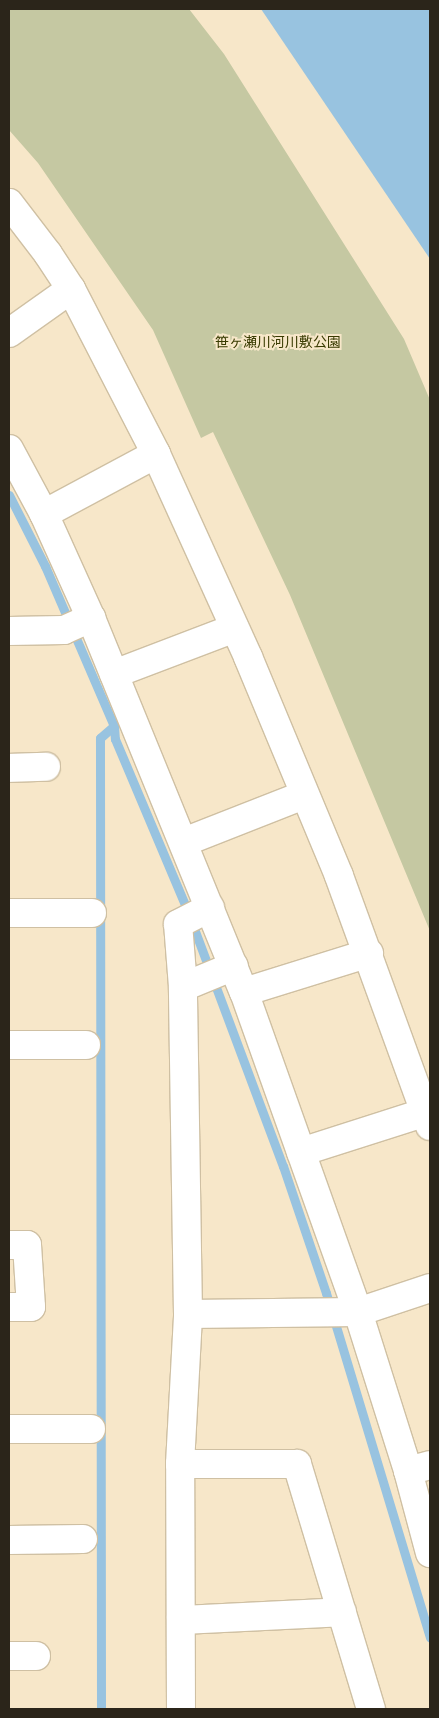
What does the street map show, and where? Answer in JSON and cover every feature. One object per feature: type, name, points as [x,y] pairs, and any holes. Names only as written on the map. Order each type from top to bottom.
[{"type":"street","points":[[9,203],[48,254],[71,289],[156,454],[235,628],[369,953],[428,1119],[301,1152]]},
{"type":"street","points":[[9,333],[71,289]]},
{"type":"street","points":[[9,449],[16,487],[44,514],[78,624],[114,674],[184,842],[210,976],[180,1464],[181,1709]]},
{"type":"street","points":[[44,514],[156,454]]},
{"type":"street","points":[[9,631],[78,624]]},
{"type":"street","points":[[114,674],[235,628]]},
{"type":"street","points":[[9,768],[46,768]]},
{"type":"street","points":[[184,842],[304,795]]},
{"type":"street","points":[[9,913],[92,913]]},
{"type":"street","points":[[197,915],[178,924],[210,976],[244,992],[369,953]]},
{"type":"street","points":[[244,992],[301,1152],[341,1312],[419,1468],[430,1553]]},
{"type":"street","points":[[9,1045],[86,1045]]},
{"type":"street","points":[[9,1245],[27,1245],[31,1307],[9,1307]]},
{"type":"street","points":[[188,1314],[341,1312],[430,1288]]},
{"type":"street","points":[[9,1429],[91,1429]]},
{"type":"street","points":[[180,1464],[297,1464],[372,1709]]},
{"type":"street","points":[[9,1540],[83,1539]]},
{"type":"street","points":[[181,1620],[342,1612]]},
{"type":"street","points":[[9,1656],[36,1656]]},
{"type":"green space","name":"笹ヶ瀬川河川敷公園","points":[[9,9],[189,9],[224,54],[404,339],[430,400],[430,931],[290,595],[213,432],[201,438],[153,330],[38,163],[9,130]]},
{"type":"water","points":[[261,9],[430,9],[430,259]]},
{"type":"waterway","points":[[9,495],[45,566],[114,726],[115,739],[186,907],[283,1166],[326,1293],[430,1638]]},
{"type":"waterway","points":[[101,1709],[100,738],[114,726]]}]
